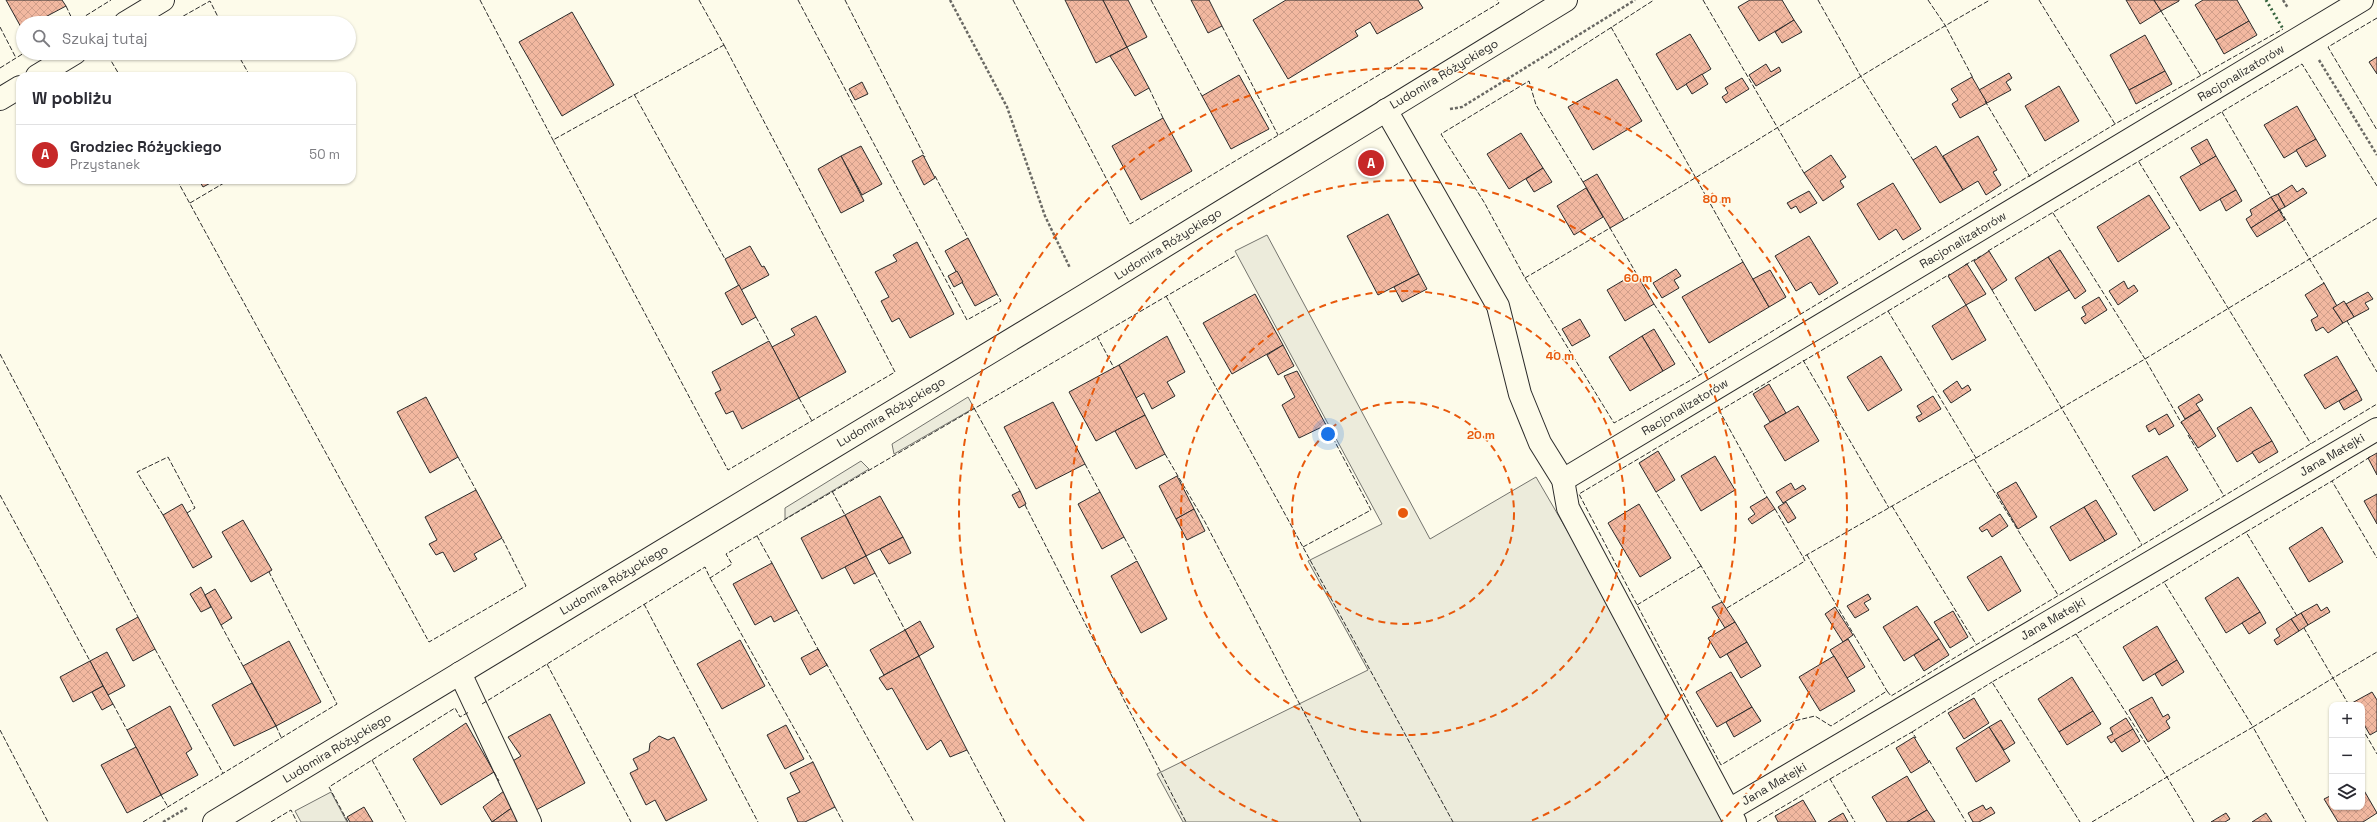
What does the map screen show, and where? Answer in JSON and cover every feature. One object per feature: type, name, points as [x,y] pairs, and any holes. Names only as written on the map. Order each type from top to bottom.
[{"type":"street","points":[[137,16],[163,0]]},
{"type":"street","name":"Ludomira Różyckiego","points":[[214,822],[1085,295],[1566,0]]},
{"type":"street","name":"Racjonalizatorów","points":[[1564,480],[2362,0]]},
{"type":"street","points":[[44,72],[63,60]]},
{"type":"street","points":[[0,99],[16,89]]},
{"type":"street","points":[[1386,110],[1498,306],[1520,394],[1540,443],[1564,480],[1568,508],[1732,816]]},
{"type":"street","name":"Jana Matejki","points":[[1732,816],[2377,428]]},
{"type":"street","points":[[460,674],[530,822]]},
{"type":"path","points":[[950,0],[1007,107],[1045,216],[1085,295]]},
{"type":"path","points":[[2283,0],[2285,4]]},
{"type":"path","points":[[2304,35],[2377,155]]},
{"type":"shaded area","points":[[1267,235],[1430,539],[1536,477],[1737,822],[1183,822],[1157,774],[1368,670],[1308,561],[1382,524],[1235,251]]},
{"type":"shaded area","points":[[968,397],[974,408],[894,454],[892,444]]},
{"type":"shaded area","points":[[861,461],[869,469],[785,519],[785,508]]},
{"type":"shaded area","points":[[331,792],[347,822],[301,822],[295,811]]},
{"type":"building","points":[[6,0],[62,0],[66,6],[47,16],[16,16],[16,18]]},
{"type":"building","points":[[1065,0],[1103,0],[1127,47],[1096,63]]},
{"type":"building","points":[[1103,0],[1128,0],[1147,37],[1127,47]]},
{"type":"building","points":[[1191,0],[1209,0],[1222,26],[1208,33]]},
{"type":"building","points":[[1286,0],[1418,0],[1423,8],[1377,34],[1370,22],[1355,31],[1358,36],[1288,79],[1253,20]]},
{"type":"building","points":[[1750,0],[1782,0],[1794,20],[1759,41],[1738,7]]},
{"type":"building","points":[[2126,0],[2154,0],[2161,11],[2140,24]]},
{"type":"building","points":[[2154,0],[2179,0],[2179,1],[2161,11]]},
{"type":"building","points":[[2203,0],[2237,0],[2249,21],[2216,40],[2195,5]]},
{"type":"building","points":[[572,12],[614,85],[562,116],[519,42]]},
{"type":"building","points":[[1794,20],[1802,32],[1782,43],[1775,32]]},
{"type":"building","points":[[2249,21],[2257,35],[2224,54],[2216,40]]},
{"type":"building","points":[[1690,34],[1711,69],[1677,90],[1656,54]]},
{"type":"building","points":[[2145,35],[2165,71],[2129,90],[2110,55]]},
{"type":"building","points":[[1127,47],[1149,88],[1135,96],[1110,56]]},
{"type":"building","points":[[2377,57],[2377,74],[2369,62]]},
{"type":"building","points":[[1766,64],[1771,72],[1779,67],[1781,71],[1756,86],[1749,75]]},
{"type":"building","points":[[2165,71],[2172,84],[2136,104],[2129,90]]},
{"type":"building","points":[[2009,73],[2012,78],[2006,82],[2011,90],[1987,103],[1979,90]]},
{"type":"building","points":[[1702,74],[1708,84],[1692,94],[1686,84]]},
{"type":"building","points":[[1239,75],[1269,129],[1231,149],[1202,96]]},
{"type":"building","points":[[1972,77],[1987,103],[1960,118],[1952,104],[1958,100],[1951,89]]},
{"type":"building","points":[[1742,78],[1749,89],[1726,103],[1722,97],[1728,93],[1725,88]]},
{"type":"building","points":[[1617,79],[1642,121],[1593,150],[1568,107]]},
{"type":"building","points":[[862,82],[868,94],[855,100],[849,89]]},
{"type":"building","points":[[2059,86],[2079,121],[2045,141],[2025,106]]},
{"type":"building","points":[[2297,106],[2316,139],[2284,158],[2264,125]]},
{"type":"building","points":[[1163,118],[1192,171],[1141,200],[1112,146]]},
{"type":"building","points":[[1521,133],[1543,168],[1509,189],[1487,154]]},
{"type":"building","points":[[1978,136],[1997,170],[1993,172],[2001,185],[1986,195],[1978,181],[1963,190],[1943,156]]},
{"type":"building","points":[[2207,139],[2216,156],[2201,165],[2191,148]]},
{"type":"building","points":[[2316,139],[2326,156],[2306,167],[2296,150]]},
{"type":"building","points":[[861,146],[882,184],[862,195],[841,156]]},
{"type":"building","points":[[1936,146],[1963,190],[1940,203],[1913,160]]},
{"type":"building","points":[[923,155],[935,178],[924,185],[912,161]]},
{"type":"building","points":[[1831,155],[1846,177],[1840,181],[1844,187],[1823,201],[1804,173]]},
{"type":"building","points":[[841,156],[864,201],[841,213],[818,169]]},
{"type":"building","points":[[2216,156],[2236,190],[2200,211],[2180,177]]},
{"type":"building","points":[[1543,168],[1552,182],[1534,192],[1526,179]]},
{"type":"building","points":[[1597,174],[1624,220],[1610,228],[1583,182]]},
{"type":"building","points":[[1893,183],[1921,229],[1903,240],[1896,229],[1879,240],[1857,204]]},
{"type":"building","points":[[201,184],[209,184],[203,187]]},
{"type":"building","points":[[2292,185],[2297,192],[2303,188],[2307,193],[2285,207],[2278,194]]},
{"type":"building","points":[[1586,188],[1603,217],[1574,235],[1557,206]]},
{"type":"building","points":[[2236,190],[2242,201],[2226,211],[2220,199]]},
{"type":"building","points":[[1809,191],[1817,203],[1800,213],[1796,206],[1791,209],[1787,203]]},
{"type":"building","points":[[2278,194],[2285,207],[2279,210],[2271,197]]},
{"type":"building","points":[[2149,195],[2170,228],[2118,262],[2097,227]]},
{"type":"building","points":[[2271,197],[2279,210],[2251,228],[2246,219],[2252,215],[2250,210]]},
{"type":"building","points":[[2279,210],[2285,220],[2257,237],[2251,228]]},
{"type":"building","points":[[1388,214],[1419,274],[1378,295],[1347,236]]},
{"type":"building","points":[[1809,236],[1838,283],[1819,295],[1811,282],[1796,291],[1775,256]]},
{"type":"building","points":[[968,238],[997,294],[975,306],[945,251]]},
{"type":"building","points":[[917,242],[954,314],[910,338],[899,318],[892,322],[881,301],[889,297],[875,272],[897,261],[893,255]]},
{"type":"building","points":[[750,246],[762,267],[764,266],[769,275],[741,290],[725,259]]},
{"type":"building","points":[[2060,250],[2086,291],[2075,299],[2048,257]]},
{"type":"building","points":[[1989,251],[2007,280],[1992,290],[1974,261]]},
{"type":"building","points":[[2048,257],[2069,290],[2035,311],[2015,278]]},
{"type":"building","points":[[1743,262],[1769,307],[1709,343],[1682,297]]},
{"type":"building","points":[[1967,264],[1986,294],[1966,305],[1948,276]]},
{"type":"building","points":[[1676,269],[1681,276],[1674,280],[1679,288],[1662,298],[1653,283]]},
{"type":"building","points":[[1770,270],[1786,297],[1769,307],[1753,279]]},
{"type":"building","points":[[957,271],[963,282],[954,287],[948,276]]},
{"type":"building","points":[[1636,273],[1654,304],[1625,321],[1607,290]]},
{"type":"building","points":[[1419,274],[1427,289],[1402,302],[1394,287]]},
{"type":"building","points":[[2124,281],[2128,289],[2134,285],[2138,291],[2118,305],[2109,291]]},
{"type":"building","points":[[2324,283],[2337,306],[2333,308],[2343,323],[2328,333],[2323,327],[2316,331],[2311,320],[2318,316],[2305,295]]},
{"type":"building","points":[[739,285],[756,317],[742,325],[725,293]]},
{"type":"building","points":[[2368,292],[2373,299],[2365,303],[2369,309],[2354,317],[2346,304]]},
{"type":"building","points":[[1255,294],[1283,345],[1232,374],[1203,323]]},
{"type":"building","points":[[2099,297],[2107,310],[2085,324],[2081,318],[2086,315],[2082,307]]},
{"type":"building","points":[[2344,301],[2354,317],[2343,323],[2333,308]]},
{"type":"building","points":[[1966,305],[1986,340],[1952,360],[1932,326]]},
{"type":"building","points":[[816,316],[846,372],[799,398],[772,347],[795,335],[791,329]]},
{"type":"building","points":[[1580,319],[1590,336],[1572,346],[1562,329]]},
{"type":"building","points":[[1654,329],[1675,364],[1663,371],[1642,336]]},
{"type":"building","points":[[1167,336],[1185,372],[1167,382],[1175,396],[1152,409],[1144,393],[1136,398],[1119,365]]},
{"type":"building","points":[[1642,336],[1663,371],[1630,391],[1609,357]]},
{"type":"building","points":[[769,341],[799,398],[742,429],[733,411],[726,414],[715,393],[721,390],[712,372]]},
{"type":"building","points":[[1283,345],[1294,366],[1278,375],[1267,355]]},
{"type":"building","points":[[1881,356],[1902,390],[1868,411],[1847,377]]},
{"type":"building","points":[[2337,356],[2357,390],[2325,409],[2304,375]]},
{"type":"building","points":[[1119,365],[1145,415],[1096,441],[1069,392]]},
{"type":"building","points":[[1297,371],[1326,425],[1299,438],[1282,405],[1295,397],[1284,376]]},
{"type":"building","points":[[1957,381],[1962,389],[1968,385],[1971,390],[1951,403],[1943,391]]},
{"type":"building","points":[[1769,384],[1786,413],[1770,422],[1753,394]]},
{"type":"building","points":[[2357,390],[2362,400],[2344,410],[2339,401]]},
{"type":"building","points":[[2199,394],[2203,400],[2196,404],[2200,410],[2185,419],[2178,407]]},
{"type":"building","points":[[1933,396],[1941,409],[1919,422],[1916,417],[1922,414],[1917,406]]},
{"type":"building","points":[[426,397],[458,457],[430,473],[397,412]]},
{"type":"building","points":[[1053,402],[1085,464],[1036,489],[1004,427]]},
{"type":"building","points":[[1798,406],[1819,441],[1785,461],[1764,426]]},
{"type":"building","points":[[2251,407],[2272,441],[2237,462],[2217,428]]},
{"type":"building","points":[[2200,410],[2216,436],[2198,448],[2181,422]]},
{"type":"building","points":[[2167,414],[2174,426],[2159,435],[2155,428],[2149,432],[2146,426]]},
{"type":"building","points":[[1145,415],[1165,454],[1136,469],[1115,431]]},
{"type":"building","points":[[2272,441],[2278,452],[2259,463],[2252,452]]},
{"type":"building","points":[[1658,451],[1675,480],[1656,492],[1639,463]]},
{"type":"building","points":[[2377,453],[2377,475],[2368,458]]},
{"type":"building","points":[[1715,456],[1735,490],[1701,511],[1681,476]]},
{"type":"building","points":[[2167,456],[2188,490],[2154,511],[2132,476]]},
{"type":"building","points":[[1177,476],[1194,509],[1176,519],[1159,486]]},
{"type":"building","points":[[2016,482],[2037,517],[2018,529],[1997,493]]},
{"type":"building","points":[[1791,483],[1795,490],[1803,485],[1806,489],[1783,503],[1776,492]]},
{"type":"building","points":[[476,490],[502,538],[474,554],[477,559],[454,572],[443,552],[436,555],[429,544],[437,540],[425,517]]},
{"type":"building","points":[[1020,491],[1026,504],[1019,508],[1012,495]]},
{"type":"building","points":[[1100,492],[1124,537],[1102,549],[1078,504]]},
{"type":"building","points":[[2377,494],[2377,524],[2364,501]]},
{"type":"building","points":[[880,496],[903,537],[866,556],[845,515]]},
{"type":"building","points":[[1767,497],[1775,509],[1752,524],[1748,519],[1755,514],[1750,507]]},
{"type":"building","points":[[2096,500],[2117,534],[2105,541],[2084,507]]},
{"type":"building","points":[[1786,502],[1796,518],[1788,523],[1778,507]]},
{"type":"building","points":[[182,504],[212,557],[193,568],[163,515]]},
{"type":"building","points":[[1639,504],[1671,558],[1640,577],[1608,523]]},
{"type":"building","points":[[2084,507],[2105,541],[2070,561],[2050,527]]},
{"type":"building","points":[[1194,509],[1205,531],[1187,540],[1176,519]]},
{"type":"building","points":[[2000,514],[2008,526],[1992,537],[1987,529],[1982,532],[1979,528]]},
{"type":"building","points":[[845,515],[866,556],[822,579],[801,538]]},
{"type":"building","points":[[243,520],[272,570],[251,582],[222,532]]},
{"type":"building","points":[[2322,527],[2343,562],[2309,582],[2289,548]]},
{"type":"building","points":[[903,537],[911,553],[889,564],[880,549]]},
{"type":"building","points":[[866,556],[875,573],[854,584],[845,567]]},
{"type":"building","points":[[2001,556],[2021,591],[1988,611],[1967,577]]},
{"type":"building","points":[[1137,561],[1167,619],[1141,633],[1111,576]]},
{"type":"building","points":[[772,563],[797,610],[774,622],[771,616],[755,625],[733,584]]},
{"type":"building","points":[[2238,577],[2260,612],[2226,633],[2205,598]]},
{"type":"building","points":[[201,587],[211,607],[201,612],[190,594]]},
{"type":"building","points":[[215,589],[232,618],[221,625],[205,595]]},
{"type":"building","points":[[1868,594],[1871,599],[1864,603],[1869,610],[1855,618],[1847,606]]},
{"type":"building","points":[[1722,602],[1735,622],[1725,628],[1712,607]]},
{"type":"building","points":[[2317,604],[2321,611],[2327,607],[2330,612],[2308,625],[2301,613]]},
{"type":"building","points":[[1917,606],[1939,639],[1904,661],[1883,627]]},
{"type":"building","points":[[1835,607],[1853,635],[1843,642],[1825,614]]},
{"type":"building","points":[[1953,611],[1968,637],[1950,648],[1934,622]]},
{"type":"building","points":[[2260,612],[2266,623],[2249,634],[2242,623]]},
{"type":"building","points":[[2301,613],[2308,625],[2299,631],[2291,619]]},
{"type":"building","points":[[138,617],[155,649],[133,661],[116,629]]},
{"type":"building","points":[[2291,619],[2299,631],[2277,645],[2274,640],[2280,636],[2276,629]]},
{"type":"building","points":[[920,621],[934,647],[919,656],[905,630]]},
{"type":"building","points":[[1735,622],[1747,642],[1720,658],[1708,638]]},
{"type":"building","points":[[2157,626],[2177,660],[2143,681],[2123,647]]},
{"type":"building","points":[[905,630],[919,656],[884,675],[870,650]]},
{"type":"building","points":[[1848,639],[1865,667],[1847,678],[1830,650]]},
{"type":"building","points":[[1939,639],[1949,655],[1924,671],[1914,655]]},
{"type":"building","points":[[740,640],[765,686],[722,709],[697,664]]},
{"type":"building","points":[[289,641],[321,702],[276,726],[243,666]]},
{"type":"building","points":[[1747,642],[1761,666],[1741,678],[1727,654]]},
{"type":"building","points":[[818,649],[827,665],[810,675],[801,658]]},
{"type":"building","points":[[107,652],[125,686],[108,695],[90,661]]},
{"type":"building","points":[[919,656],[967,750],[950,757],[941,740],[927,750],[892,688],[887,690],[879,678]]},
{"type":"building","points":[[1834,656],[1855,691],[1820,711],[1799,677]]},
{"type":"building","points":[[2177,660],[2184,672],[2162,686],[2155,674]]},
{"type":"building","points":[[90,661],[103,686],[73,702],[60,677]]},
{"type":"building","points":[[1731,672],[1752,707],[1717,727],[1696,692]]},
{"type":"building","points":[[2072,677],[2093,711],[2059,732],[2038,699]]},
{"type":"building","points":[[252,683],[276,726],[234,746],[212,705]]},
{"type":"building","points":[[103,686],[113,704],[102,710],[92,692]]},
{"type":"building","points":[[2372,692],[2377,700],[2377,731],[2370,735],[2365,726],[2365,702],[2354,702]]},
{"type":"building","points":[[2152,697],[2163,717],[2168,714],[2170,718],[2166,721],[2170,728],[2148,742],[2129,710]]},
{"type":"building","points":[[1974,698],[1989,723],[1964,739],[1948,713]]},
{"type":"building","points":[[170,706],[192,749],[186,753],[198,775],[161,795],[127,730]]},
{"type":"building","points":[[1752,707],[1761,721],[1734,737],[1726,722]]},
{"type":"building","points":[[2093,711],[2101,724],[2067,745],[2059,732]]},
{"type":"building","points":[[550,714],[585,783],[536,810],[511,762],[521,756],[508,737]]},
{"type":"building","points":[[2126,718],[2133,729],[2111,743],[2107,737],[2113,734],[2110,728]]},
{"type":"building","points":[[2001,720],[2015,743],[2004,750],[1989,727]]},
{"type":"building","points":[[466,723],[494,772],[441,805],[413,759]]},
{"type":"building","points":[[786,725],[804,759],[785,769],[767,735]]},
{"type":"building","points":[[1989,727],[2010,761],[1976,782],[1956,748]]},
{"type":"building","points":[[2133,729],[2140,741],[2122,752],[2114,740]]},
{"type":"building","points":[[659,736],[668,740],[674,737],[707,800],[666,821],[655,800],[646,805],[630,773],[638,769],[633,759],[649,751],[650,743]]},
{"type":"building","points":[[1914,737],[1929,762],[1911,773],[1896,748]]},
{"type":"building","points":[[136,747],[161,795],[127,813],[101,765]]},
{"type":"building","points":[[813,762],[835,807],[805,822],[798,822],[787,798],[800,792],[790,773]]},
{"type":"building","points":[[1907,776],[1927,810],[1907,822],[1887,822],[1872,797]]},
{"type":"building","points":[[504,791],[513,807],[492,822],[483,807]]},
{"type":"building","points":[[2365,792],[2377,813],[2363,822],[2338,822],[2331,810],[2365,810]]},
{"type":"building","points":[[2329,796],[2329,807],[2324,799]]},
{"type":"building","points":[[1803,800],[1816,822],[1778,822],[1775,816]]},
{"type":"building","points":[[1983,805],[1986,810],[1991,807],[1995,813],[1979,822],[1973,822],[1968,813]]},
{"type":"building","points":[[364,807],[373,822],[350,822],[347,817]]},
{"type":"building","points":[[513,807],[522,822],[492,822]]},
{"type":"building","points":[[1927,810],[1935,822],[1907,822]]},
{"type":"building","points":[[1843,813],[1848,822],[1828,822]]},
{"type":"building","points":[[2226,813],[2230,819],[2225,822],[2211,822]]},
{"type":"building","points":[[2266,813],[2272,822],[2252,822]]},
{"type":"hedge","points":[[2266,0],[2283,29]]},
{"type":"fence","points":[[85,16],[111,0]]},
{"type":"fence","points":[[480,0],[553,140]]},
{"type":"fence","points":[[699,0],[724,45]]},
{"type":"fence","points":[[798,0],[967,320],[1001,301],[997,294]]},
{"type":"fence","points":[[845,0],[925,157]]},
{"type":"fence","points":[[1013,0],[1130,224],[1499,3],[1497,0]]},
{"type":"fence","points":[[1151,0],[1202,96]]},
{"type":"fence","points":[[1548,68],[1654,0]]},
{"type":"fence","points":[[1703,0],[1804,173]]},
{"type":"fence","points":[[1818,0],[1860,75],[1913,160]]},
{"type":"fence","points":[[1928,0],[1945,25],[1973,78]]},
{"type":"fence","points":[[1624,220],[1990,0]]},
{"type":"fence","points":[[2039,0],[2115,124]]},
{"type":"fence","points":[[183,16],[210,1],[218,16]]},
{"type":"fence","points":[[66,6],[71,16]]},
{"type":"fence","points":[[2161,11],[2201,76]]},
{"type":"fence","points":[[2377,18],[2328,47],[2377,130]]},
{"type":"fence","points":[[1222,26],[1278,135]]},
{"type":"fence","points":[[0,27],[16,58]]},
{"type":"fence","points":[[1611,27],[1743,262]]},
{"type":"fence","points":[[1583,182],[1536,105],[1529,81],[1441,134],[1484,202],[1525,278],[1614,423],[1700,375],[2115,124],[2283,29]]},
{"type":"fence","points":[[724,45],[895,372],[728,470],[553,140],[724,45]]},
{"type":"fence","points":[[0,68],[16,58]]},
{"type":"fence","points":[[111,60],[118,72]]},
{"type":"fence","points":[[241,60],[248,72]]},
{"type":"fence","points":[[1988,251],[2302,64],[2377,186]]},
{"type":"fence","points":[[1149,88],[1163,118]]},
{"type":"fence","points":[[634,94],[725,259]]},
{"type":"fence","points":[[1985,101],[2030,177]]},
{"type":"fence","points":[[2222,112],[2271,197]]},
{"type":"fence","points":[[2139,162],[2311,444]]},
{"type":"fence","points":[[935,176],[968,238]]},
{"type":"fence","points":[[179,184],[429,642],[526,586],[502,538]]},
{"type":"fence","points":[[190,203],[222,184]]},
{"type":"fence","points":[[2280,210],[2324,283]]},
{"type":"fence","points":[[2053,213],[2145,359],[2182,424]]},
{"type":"fence","points":[[1976,458],[2145,359],[2377,218]]},
{"type":"fence","points":[[1525,278],[1610,228],[1636,273]]},
{"type":"fence","points":[[482,704],[705,567],[710,578],[732,564],[726,554],[1235,256]]},
{"type":"fence","points":[[1965,265],[1981,256]]},
{"type":"fence","points":[[1888,311],[1950,274]]},
{"type":"fence","points":[[1992,290],[2142,545]]},
{"type":"fence","points":[[1166,296],[1453,822]]},
{"type":"fence","points":[[1654,304],[1700,375]]},
{"type":"fence","points":[[1727,608],[1805,561],[1803,557],[1976,458],[1888,311],[1579,494],[1721,765],[1794,721],[1815,716],[1831,726],[1887,691],[1891,696],[2377,404]]},
{"type":"fence","points":[[756,317],[769,341]]},
{"type":"fence","points":[[2347,321],[2377,372]]},
{"type":"fence","points":[[1097,336],[1114,368]]},
{"type":"fence","points":[[0,354],[138,617]]},
{"type":"fence","points":[[1803,360],[1889,508]]},
{"type":"fence","points":[[799,398],[812,421]]},
{"type":"fence","points":[[974,408],[1020,491]]},
{"type":"fence","points":[[1719,410],[1767,497]]},
{"type":"fence","points":[[1303,547],[1371,510],[1325,423]]},
{"type":"fence","points":[[2188,435],[2224,496]]},
{"type":"fence","points":[[1165,454],[1205,522],[1361,822]]},
{"type":"fence","points":[[163,515],[137,472],[168,457],[195,508],[187,513]]},
{"type":"fence","points":[[458,457],[476,490]]},
{"type":"fence","points":[[2370,457],[2332,481],[2377,558]]},
{"type":"fence","points":[[1974,459],[2058,595]]},
{"type":"fence","points":[[1085,464],[1100,492]]},
{"type":"fence","points":[[2297,616],[2246,532],[2332,481]]},
{"type":"fence","points":[[832,491],[845,515]]},
{"type":"fence","points":[[1637,605],[1701,566],[1656,492]]},
{"type":"fence","points":[[0,495],[90,661]]},
{"type":"fence","points":[[1025,505],[1186,822]]},
{"type":"fence","points":[[1892,506],[1976,644]]},
{"type":"fence","points":[[1775,509],[1803,557]]},
{"type":"fence","points":[[2246,532],[2164,582],[2253,727],[2333,678],[2304,628]]},
{"type":"fence","points":[[757,536],[772,563]]},
{"type":"fence","points":[[1124,537],[1137,561]]},
{"type":"fence","points":[[1807,555],[1887,691]]},
{"type":"fence","points":[[1700,564],[1722,602]]},
{"type":"fence","points":[[143,822],[337,704],[269,572]]},
{"type":"fence","points":[[875,573],[905,630]]},
{"type":"fence","points":[[710,578],[813,762]]},
{"type":"fence","points":[[2092,822],[2167,777],[2076,634],[2164,582]]},
{"type":"fence","points":[[644,604],[758,822]]},
{"type":"fence","points":[[797,610],[819,651]]},
{"type":"fence","points":[[221,625],[243,666]]},
{"type":"fence","points":[[2076,634],[1992,682],[2080,822]]},
{"type":"fence","points":[[155,649],[223,773]]},
{"type":"fence","points":[[2347,702],[2333,678],[2377,652]]},
{"type":"fence","points":[[826,663],[914,822]]},
{"type":"fence","points":[[547,664],[631,822]]},
{"type":"fence","points":[[1912,732],[1992,682]]},
{"type":"fence","points":[[113,704],[127,730]]},
{"type":"fence","points":[[348,822],[329,787],[455,708],[460,717],[469,712]]},
{"type":"fence","points":[[276,726],[281,737]]},
{"type":"fence","points":[[2194,822],[2167,777],[2253,727],[2306,822]]},
{"type":"fence","points":[[0,730],[48,822]]},
{"type":"fence","points":[[1830,779],[1912,732],[1916,738]]},
{"type":"fence","points":[[2365,733],[2377,754]]},
{"type":"fence","points":[[967,750],[1005,822]]},
{"type":"fence","points":[[372,760],[406,822]]},
{"type":"fence","points":[[1929,760],[1966,822]]},
{"type":"fence","points":[[494,772],[499,781]]},
{"type":"fence","points":[[1757,822],[1830,779],[1855,822]]},
{"type":"fence","points":[[161,795],[168,807]]},
{"type":"fence","points":[[835,807],[843,822]]},
{"type":"fence","points":[[271,822],[291,810],[297,822]]},
{"type":"place","name":"Grodziec Różyckiego","points":[[1371,163]]}]
